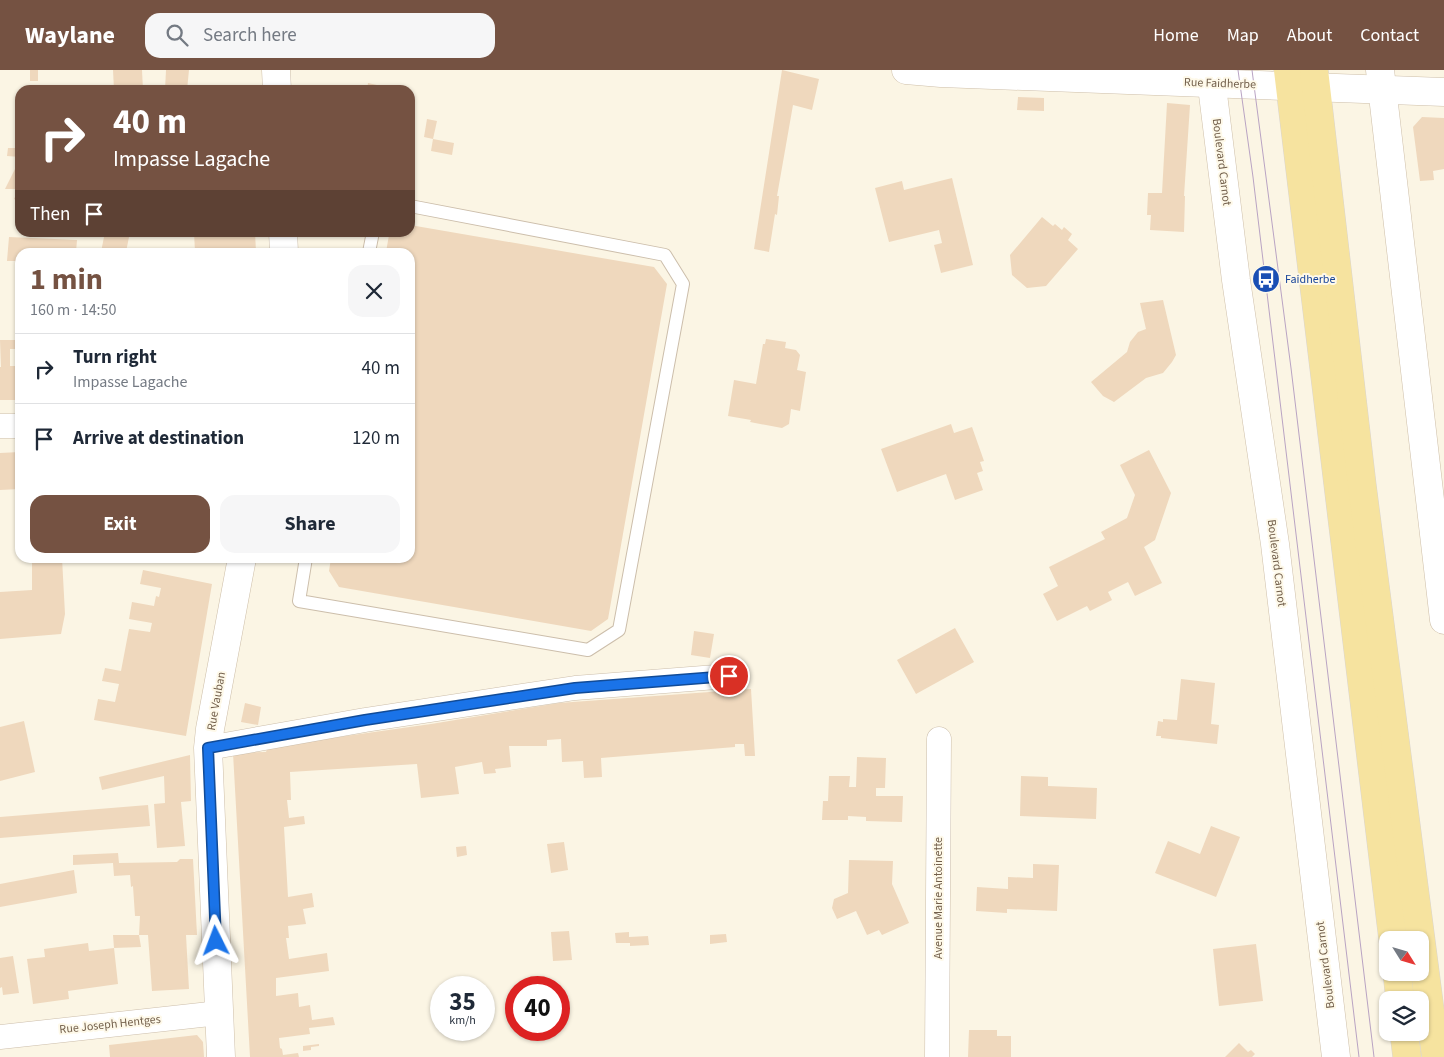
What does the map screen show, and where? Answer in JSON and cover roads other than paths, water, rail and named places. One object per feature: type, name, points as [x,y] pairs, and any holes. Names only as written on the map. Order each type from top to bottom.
[{"type":"main road","points":[[1302,78],[1392,931]]},
{"type":"main road","points":[[1302,78],[1362,485],[1436,1057]]},
{"type":"main road","points":[[1405,1041],[1407,1057]]},
{"type":"street","points":[[276,70],[277,85]]},
{"type":"street","name":"Rue Faidherbe","points":[[906,70],[949,74],[1211,76],[1381,80],[1444,92]]},
{"type":"street","name":"Boulevard Carnot","points":[[1211,76],[1236,280],[1275,544],[1336,1057]]},
{"type":"street","points":[[1381,80],[1444,620]]},
{"type":"street","points":[[0,426],[15,426]]},
{"type":"street","name":"Rue Vauban","points":[[221,1057],[208,748],[241,563]]},
{"type":"street","points":[[208,748],[365,720],[575,688],[729,676]]},
{"type":"street","name":"Avenue Marie Antoinette","points":[[937,1057],[938,738]]},
{"type":"street","name":"Rue Joseph Hentges","points":[[0,1037],[219,1012]]},
{"type":"lane","points":[[305,563],[299,602],[588,650],[619,630],[683,284],[665,255],[415,207]]},
{"type":"tram line","points":[[1238,70],[1253,177],[1359,1057]]},
{"type":"tram line","points":[[1252,70],[1291,368],[1374,1057]]},
{"type":"place","name":"Faidherbe","points":[[1266,279]]}]
